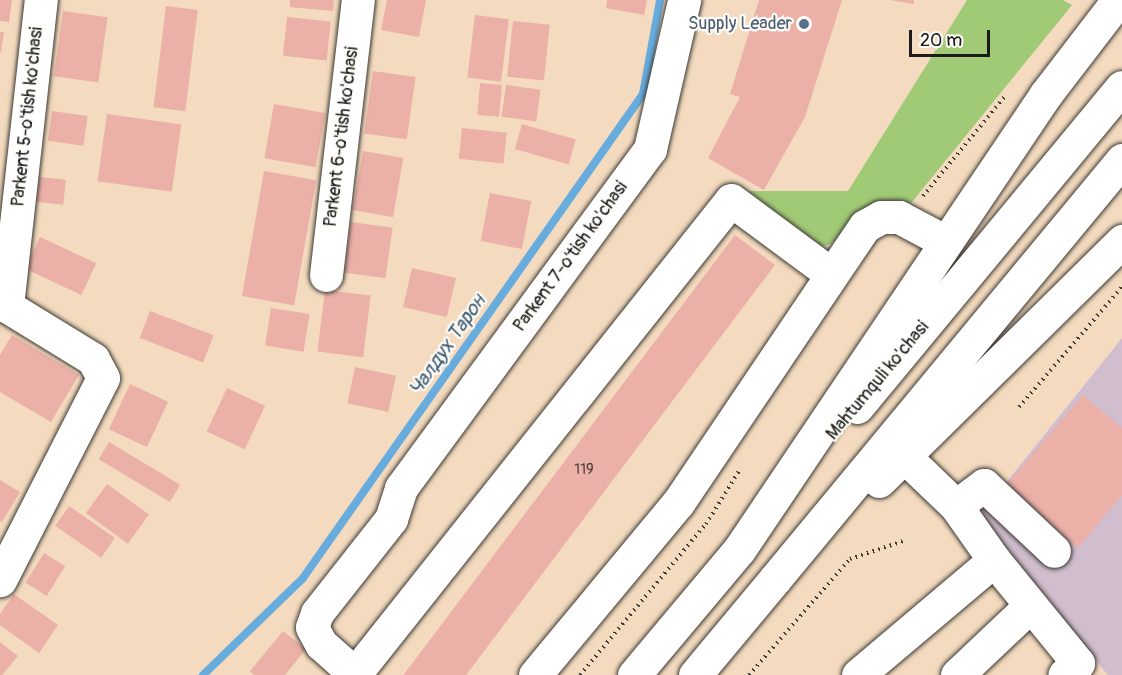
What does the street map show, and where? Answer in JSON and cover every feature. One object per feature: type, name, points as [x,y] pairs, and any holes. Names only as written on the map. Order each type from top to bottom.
[{"type":"main road","name":"Parkent 5-o'tish ko'chasi","points":[[3,304],[41,0]]},
{"type":"main road","name":"Parkent 6-o'tish ko'chasi","points":[[326,275],[358,0]]},
{"type":"main road","name":"Parkent 7-o'tish ko'chasi","points":[[339,670],[312,627],[317,613],[391,519],[401,488],[650,149],[684,0]]},
{"type":"main road","points":[[739,550],[1046,94],[1118,0]]},
{"type":"main road","name":"Mahtumquli ko'chasi","points":[[634,675],[1122,87]]},
{"type":"main road","points":[[695,675],[1122,160]]},
{"type":"main road","points":[[339,670],[731,200],[831,274]]},
{"type":"main road","points":[[535,675],[678,503],[862,230],[881,218],[904,219],[946,242]]},
{"type":"main road","points":[[775,579],[905,457],[1122,241]]},
{"type":"main road","points":[[0,580],[103,378],[93,359],[3,304]]},
{"type":"main road","points":[[905,457],[956,506],[994,560],[1078,663],[1064,675]]},
{"type":"main road","points":[[956,506],[984,485],[1054,551]]},
{"type":"main road","points":[[858,675],[994,560]]},
{"type":"main road","points":[[954,674],[1030,606]]},
{"type":"path","points":[[1019,407],[1122,287]]},
{"type":"path","points":[[749,675],[850,559],[906,540]]},
{"type":"shaded area","points":[[1122,338],[1122,675],[1108,675],[977,519]]},
{"type":"green space","points":[[967,0],[1063,0],[1072,5],[912,202],[857,216],[831,244],[820,247],[748,191],[848,191]]},
{"type":"building","points":[[0,0],[12,0],[9,22],[0,21]]},
{"type":"building","points":[[290,0],[334,0],[333,11],[290,7]]},
{"type":"building","points":[[387,0],[426,0],[419,37],[381,30]]},
{"type":"building","points":[[607,0],[647,0],[644,15],[606,8]]},
{"type":"building","points":[[759,0],[842,0],[805,117],[764,190],[708,158],[740,97],[730,94]]},
{"type":"building","points":[[890,0],[914,0],[914,4]]},
{"type":"building","points":[[166,6],[198,10],[185,111],[154,107]]},
{"type":"building","points":[[63,11],[108,17],[98,83],[54,76]]},
{"type":"building","points":[[475,15],[509,19],[501,82],[467,78]]},
{"type":"building","points":[[287,17],[331,22],[327,60],[283,56]]},
{"type":"building","points":[[513,21],[550,25],[544,81],[507,77]]},
{"type":"building","points":[[0,32],[4,32],[1,52],[0,52]]},
{"type":"building","points":[[373,71],[416,77],[407,139],[364,133]]},
{"type":"building","points":[[480,83],[502,85],[499,117],[477,115]]},
{"type":"building","points":[[506,85],[541,90],[536,122],[502,117]]},
{"type":"building","points":[[274,104],[325,113],[316,167],[264,158]]},
{"type":"building","points":[[52,111],[88,116],[83,146],[48,141]]},
{"type":"building","points":[[107,114],[181,124],[172,192],[98,181]]},
{"type":"building","points":[[522,124],[576,139],[569,164],[515,149]]},
{"type":"building","points":[[462,128],[507,133],[504,164],[459,159]]},
{"type":"building","points":[[363,151],[403,158],[393,217],[353,210]]},
{"type":"building","points":[[264,171],[316,180],[294,305],[242,296]]},
{"type":"building","points":[[39,177],[66,180],[63,205],[36,202]]},
{"type":"building","points":[[490,193],[531,201],[522,249],[481,241]]},
{"type":"building","points":[[351,222],[393,228],[385,278],[344,273]]},
{"type":"building","points":[[735,235],[775,265],[466,675],[403,675]]},
{"type":"building","points":[[40,237],[96,263],[81,295],[25,269]]},
{"type":"building","points":[[412,268],[456,278],[447,317],[403,307]]},
{"type":"building","points":[[325,290],[371,296],[363,357],[317,352]]},
{"type":"building","points":[[271,308],[310,314],[304,352],[265,346]]},
{"type":"building","points":[[150,311],[213,335],[203,362],[140,338]]},
{"type":"building","points":[[12,335],[79,375],[51,422],[0,392],[0,355]]},
{"type":"building","points":[[355,367],[396,376],[388,412],[347,403]]},
{"type":"building","points":[[130,384],[168,402],[147,447],[109,429]]},
{"type":"building","points":[[227,388],[265,406],[245,449],[207,432]]},
{"type":"building","points":[[1083,395],[1122,428],[1122,495],[1078,548],[1005,486]]},
{"type":"building","points":[[109,442],[180,485],[170,502],[99,459]]},
{"type":"building","points":[[0,480],[20,492],[2,522],[0,521]]},
{"type":"building","points":[[107,484],[149,515],[128,544],[86,513]]},
{"type":"building","points":[[69,506],[115,538],[101,558],[55,526]]},
{"type":"building","points":[[44,553],[65,566],[47,596],[25,583]]},
{"type":"building","points":[[14,594],[58,625],[39,653],[0,625],[0,614]]},
{"type":"building","points":[[283,631],[306,649],[285,675],[254,675],[250,671]]},
{"type":"building","points":[[0,642],[18,656],[2,675],[0,675]]},
{"type":"waterway","name":"Чалдух Тарон","points":[[203,675],[303,578],[643,94],[660,0]]},
{"type":"place","name":"Supply Leader","points":[[804,24]]}]
